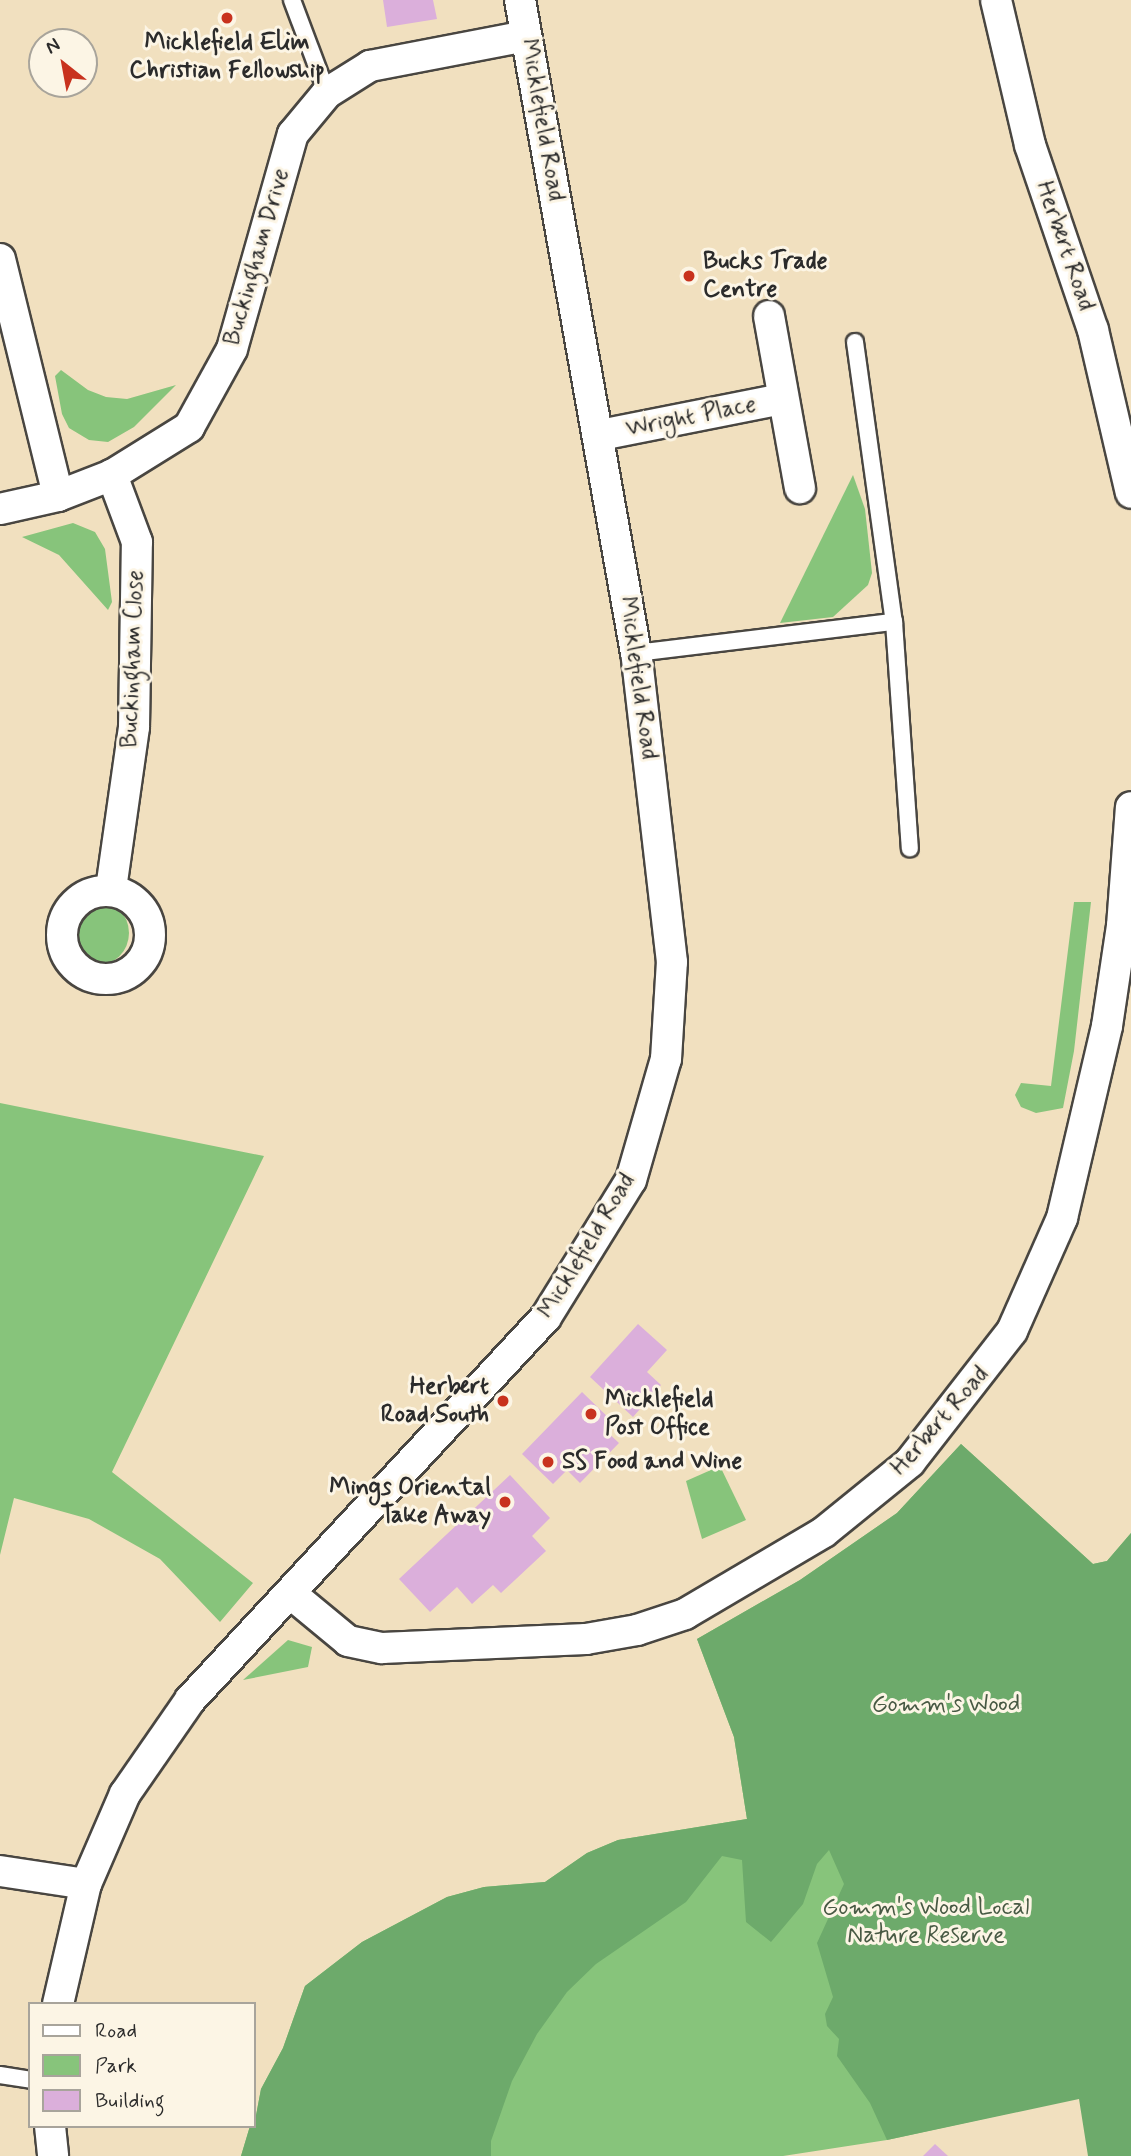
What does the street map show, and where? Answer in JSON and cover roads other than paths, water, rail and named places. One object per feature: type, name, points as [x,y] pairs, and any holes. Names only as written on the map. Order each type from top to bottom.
[{"type":"street","name":"Micklefield Road","points":[[58,2002],[86,1885],[125,1794],[190,1700],[546,1317],[631,1180],[666,1059],[672,962],[636,653],[600,435],[520,0]]},
{"type":"street","name":"Herbert Road","points":[[996,0],[1030,145],[1093,330],[1131,493]]},
{"type":"street","name":"Buckingham Drive","points":[[0,509],[58,496],[112,475],[189,427],[232,349],[293,134],[327,93],[370,66],[526,36]]},
{"type":"street","points":[[0,259],[58,496]]},
{"type":"street","name":"Wright Place","points":[[769,316],[800,488]]},
{"type":"street","name":"Wright Place","points":[[600,435],[782,399]]},
{"type":"street","name":"Buckingham Close","points":[[111,889],[134,727],[137,542],[112,475]]},
{"type":"street","name":"Herbert Road","points":[[290,1593],[348,1641],[382,1648],[586,1639],[637,1630],[685,1614],[824,1532],[910,1462],[1012,1331],[1062,1218],[1107,1026],[1122,926],[1131,807]]},
{"type":"street","points":[[0,1871],[86,1885]]},
{"type":"street","points":[[50,2128],[52,2156]]},
{"type":"lane","points":[[292,0],[327,93]]},
{"type":"lane","points":[[855,342],[894,622],[910,848]]},
{"type":"lane","points":[[636,653],[894,622]]},
{"type":"lane","points":[[0,2075],[28,2080]]},
{"type":"place","name":"Micklefield Elim Christian Fellowship","points":[[227,18]]},
{"type":"place","name":"Bucks Trade Centre","points":[[689,276]]},
{"type":"place","name":"Herbert Road South","points":[[503,1401]]},
{"type":"place","name":"Micklefield Post Office","points":[[591,1414]]},
{"type":"place","name":"SS Food and Wine","points":[[548,1462]]},
{"type":"place","name":"Mings Oriental Take Away","points":[[505,1502]]},
{"type":"park label","name":"Gomm's Wood","points":[[946,1705]]},
{"type":"park label","name":"Gomm's Wood Local Nature Reserve","points":[[926,1922]]}]
